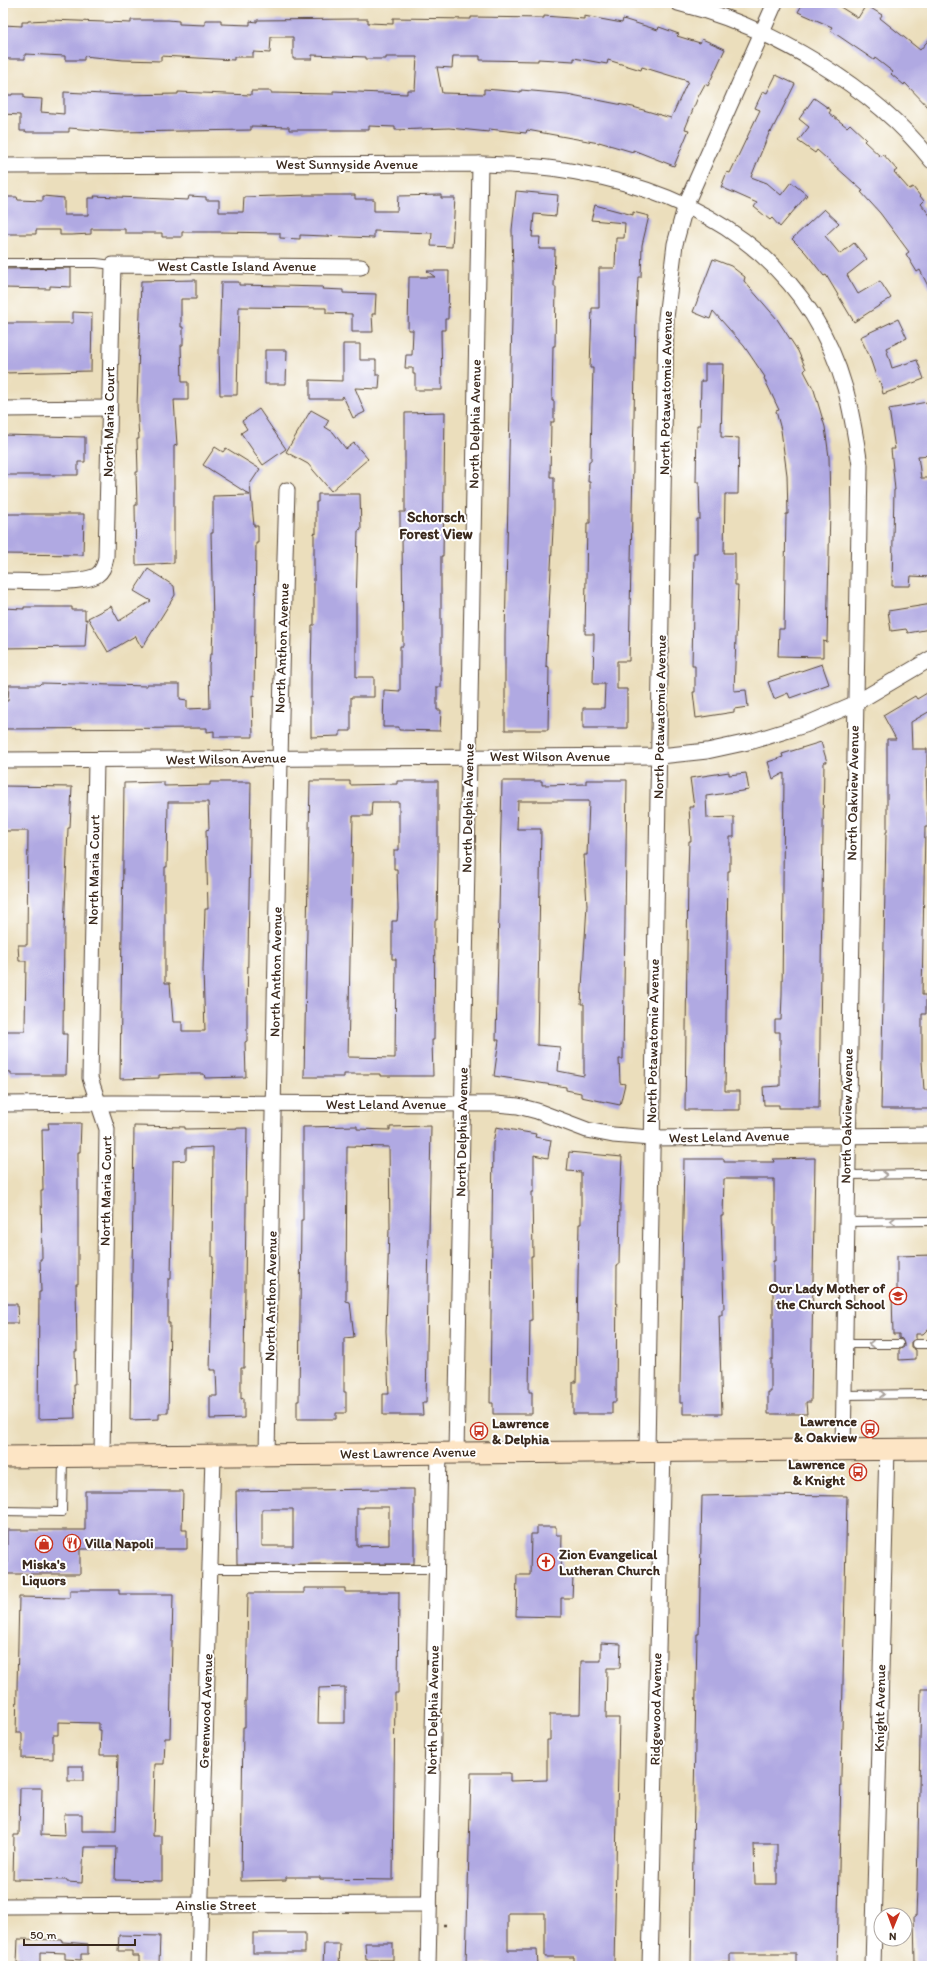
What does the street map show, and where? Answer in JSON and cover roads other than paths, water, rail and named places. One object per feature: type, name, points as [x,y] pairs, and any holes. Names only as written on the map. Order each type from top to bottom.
[{"type":"main road","name":"West Lawrence Avenue","points":[[3,1457],[932,1449]]},
{"type":"street","points":[[678,3],[708,11],[761,32],[825,68],[864,95],[894,119],[932,161]]},
{"type":"street","name":"North Potawatomie Avenue","points":[[655,1451],[651,1138],[660,756],[666,318],[675,244],[686,204],[775,3]]},
{"type":"street","name":"West Sunnyside Avenue","points":[[3,166],[480,164],[546,167],[576,172],[648,190],[686,204]]},
{"type":"street","name":"North Delphia Avenue","points":[[428,1966],[437,1569],[448,1453],[462,1104],[480,164]]},
{"type":"street","name":"North Oakview Avenue","points":[[686,204],[748,242],[775,266],[795,289],[814,317],[831,350],[845,387],[854,424],[860,465],[854,704],[842,1450]]},
{"type":"street","name":"West Castle Island Avenue","points":[[113,265],[361,267]]},
{"type":"street","name":"North Maria Court","points":[[3,582],[68,581],[86,579],[97,575],[105,566],[113,265]]},
{"type":"street","points":[[3,409],[109,408]]},
{"type":"street","name":"North Anthon Avenue","points":[[268,1454],[278,758],[286,490]]},
{"type":"street","name":"West Wilson Avenue","points":[[3,760],[660,756],[707,751],[753,741],[805,725],[854,704],[932,658]]},
{"type":"street","name":"North Maria Court","points":[[96,760],[90,1078],[107,1129],[102,1456]]},
{"type":"street","name":"West Leland Avenue","points":[[3,1104],[462,1104],[518,1106],[587,1130],[612,1135],[651,1138],[932,1134]]},
{"type":"street","name":"Knight Avenue","points":[[873,1966],[887,1449]]},
{"type":"street","name":"Ridgewood Avenue","points":[[650,1966],[655,1451]]},
{"type":"street","name":"Greenwood Avenue","points":[[199,1966],[213,1455]]},
{"type":"street","name":"Ainslie Street","points":[[3,1906],[429,1904]]},
{"type":"lane","points":[[3,263],[96,263],[113,265]]},
{"type":"lane","points":[[846,1175],[932,1174]]},
{"type":"lane","points":[[845,1222],[932,1221]]},
{"type":"lane","points":[[844,1344],[899,1344]]},
{"type":"lane","points":[[916,1344],[932,1344]]},
{"type":"lane","points":[[843,1395],[932,1394]]},
{"type":"lane","points":[[3,1511],[62,1512],[63,1457]]},
{"type":"lane","points":[[210,1569],[437,1569]]},
{"type":"place","name":"Our Lady Mother of the Church School","points":[[898,1296]]},
{"type":"place","name":"Lawrence & Oakview","points":[[870,1429]]},
{"type":"place","name":"Lawrence & Delphia","points":[[479,1431]]},
{"type":"place","name":"Lawrence & Knight","points":[[858,1472]]},
{"type":"place","name":"Villa Napoli","points":[[72,1543]]},
{"type":"place","name":"Miska's Liquors","points":[[44,1544]]},
{"type":"place","name":"Zion Evangelical Lutheran Church","points":[[546,1562]]},
{"type":"district","name":"Schorsch Forest View","points":[[436,526]]}]
